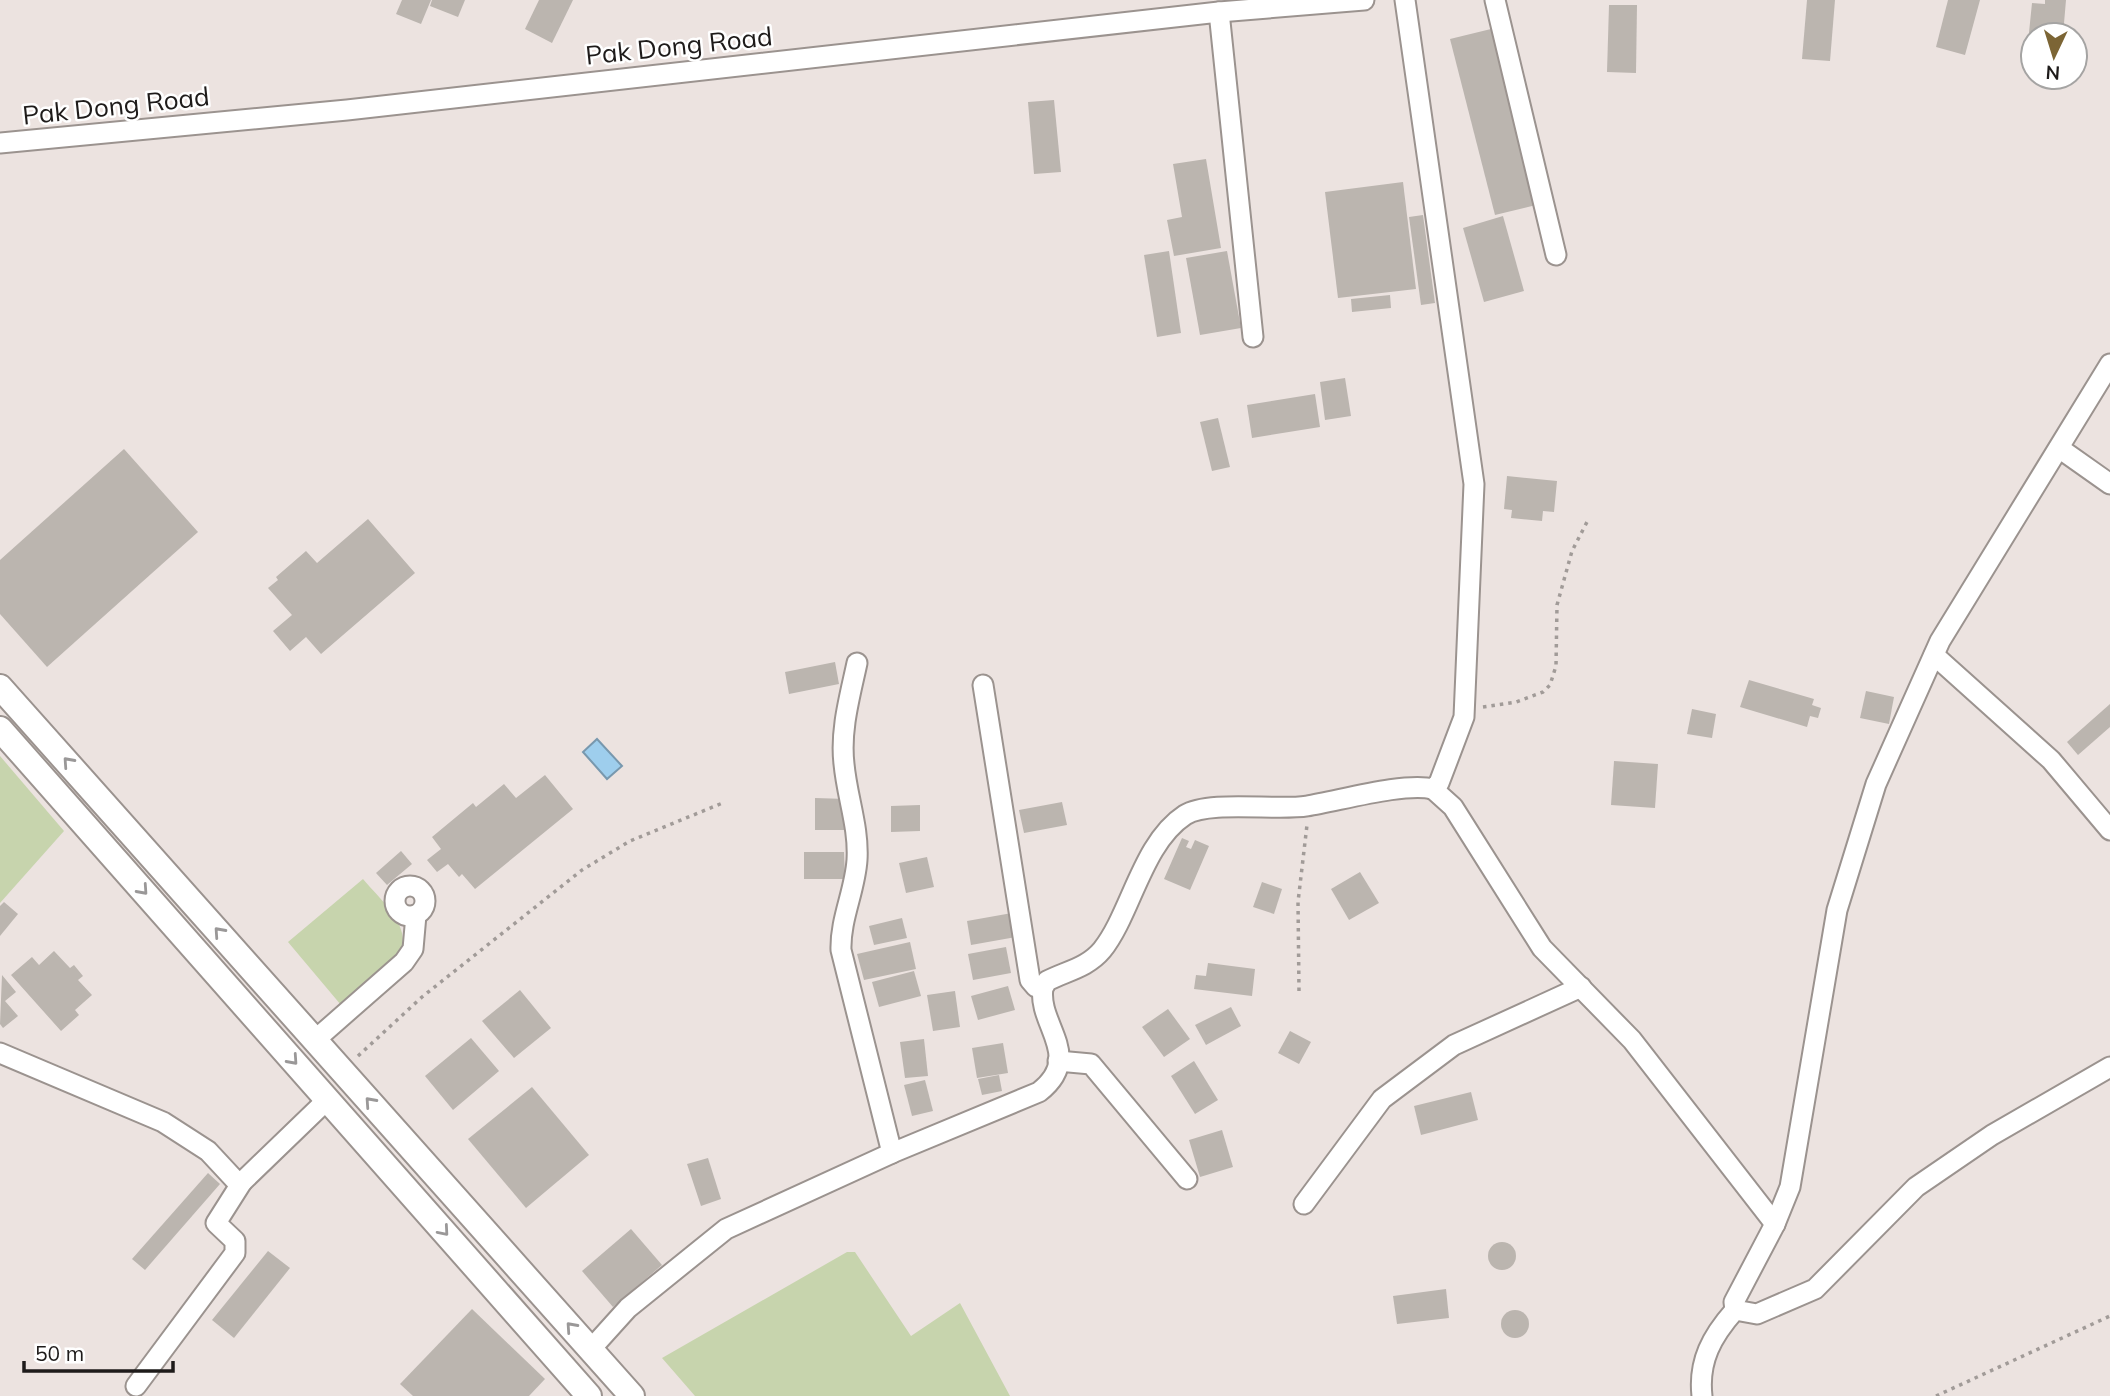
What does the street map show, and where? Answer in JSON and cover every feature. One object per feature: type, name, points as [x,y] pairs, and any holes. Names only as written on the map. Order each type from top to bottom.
[{"type":"main road","points":[[0,687],[632,1396]]},
{"type":"main road","points":[[0,729],[589,1396]]},
{"type":"main road","points":[[122,867],[144,848]]},
{"type":"main road","points":[[383,1162],[405,1141]]},
{"type":"street","name":"Pak Dong Road","points":[[0,144],[347,110],[1219,12],[1364,0]]},
{"type":"street","points":[[1405,0],[1474,484],[1464,708],[1442,778],[1433,789]]},
{"type":"street","points":[[1495,0],[1556,256]]},
{"type":"street","points":[[1219,12],[1253,337]]},
{"type":"street","points":[[1702,1396],[1700,1377],[1708,1346],[1735,1310],[1734,1302],[1775,1224],[1797,1158],[1824,975],[1848,869],[1876,783],[1934,655],[2110,364]]},
{"type":"street","points":[[2059,447],[2110,484]]},
{"type":"street","points":[[1934,655],[2051,760],[2110,831]]},
{"type":"street","points":[[857,663],[845,717],[844,763],[856,828],[857,862],[841,929],[841,950],[892,1153]]},
{"type":"street","points":[[984,685],[1030,980],[1036,987],[1044,988]]},
{"type":"street","points":[[591,1349],[628,1308],[726,1229],[892,1153],[1039,1092],[1056,1075],[1059,1049],[1042,992],[1047,982],[1081,968],[1102,950],[1155,847],[1186,815],[1228,808],[1309,806],[1411,787],[1433,789],[1453,807],[1542,948],[1632,1040],[1775,1224]]},
{"type":"street","points":[[315,1040],[404,962],[413,949],[416,915]]},
{"type":"street","points":[[1304,1204],[1382,1099],[1454,1045],[1581,988]]},
{"type":"street","points":[[0,1053],[163,1122],[208,1151],[235,1180],[242,1182]]},
{"type":"street","points":[[1058,1061],[1091,1063],[1187,1179]]},
{"type":"street","points":[[1735,1310],[1757,1314],[1815,1289],[1916,1187],[1992,1135],[2110,1067]]},
{"type":"street","points":[[136,1386],[235,1253],[235,1241],[216,1223],[242,1182],[328,1099]]},
{"type":"path","points":[[1464,708],[1493,707],[1516,702],[1543,692],[1550,685],[1556,666],[1557,605],[1572,551],[1587,522]]},
{"type":"path","points":[[342,1071],[422,997],[582,870],[630,841],[725,802]]},
{"type":"path","points":[[1299,991],[1298,902],[1309,806]]},
{"type":"path","points":[[1936,1396],[2110,1316]]},
{"type":"green space","points":[[0,756],[64,831],[0,903]]},
{"type":"green space","points":[[363,879],[392,913],[402,933],[403,943],[400,954],[341,1005],[288,942]]},
{"type":"green space","points":[[847,1252],[855,1252],[911,1336],[960,1303],[1010,1396],[695,1396],[662,1358]]},
{"type":"water","points":[[597,739],[622,766],[607,779],[583,752]]},
{"type":"building","points":[[402,0],[431,0],[421,24],[396,14]]},
{"type":"building","points":[[432,0],[465,0],[458,17],[430,6]]},
{"type":"building","points":[[539,0],[573,0],[552,43],[525,29]]},
{"type":"building","points":[[1807,0],[1835,0],[1830,61],[1802,59]]},
{"type":"building","points":[[1948,0],[1980,0],[1965,55],[1936,47]]},
{"type":"building","points":[[2045,0],[2066,0],[2064,21],[2030,21],[2032,3],[2045,4]]},
{"type":"building","points":[[1609,5],[1637,5],[1636,73],[1607,72]]},
{"type":"building","points":[[1491,29],[1536,205],[1495,215],[1450,39]]},
{"type":"building","points":[[1054,100],[1061,172],[1034,174],[1028,102]]},
{"type":"building","points":[[1206,159],[1221,248],[1174,256],[1167,220],[1182,217],[1173,164]]},
{"type":"building","points":[[1403,182],[1416,289],[1338,298],[1325,192]]},
{"type":"building","points":[[1423,215],[1435,303],[1421,305],[1409,217]]},
{"type":"building","points":[[1503,216],[1524,291],[1484,302],[1463,228]]},
{"type":"building","points":[[1169,251],[1181,333],[1157,337],[1144,255]]},
{"type":"building","points":[[1227,251],[1241,328],[1200,335],[1186,258]]},
{"type":"building","points":[[1390,295],[1391,308],[1352,312],[1351,299]]},
{"type":"building","points":[[1345,378],[1351,416],[1325,420],[1320,382]]},
{"type":"building","points":[[1315,394],[1320,427],[1252,438],[1247,405]]},
{"type":"building","points":[[1218,418],[1230,467],[1212,471],[1200,422]]},
{"type":"building","points":[[124,449],[198,532],[47,667],[0,614],[0,560]]},
{"type":"building","points":[[1507,476],[1557,481],[1554,512],[1543,511],[1542,521],[1511,518],[1512,510],[1504,509]]},
{"type":"building","points":[[368,519],[415,573],[321,654],[306,637],[290,651],[273,631],[292,615],[268,588],[278,580],[276,577],[306,551],[317,563]]},
{"type":"building","points":[[835,662],[839,684],[789,694],[785,672]]},
{"type":"building","points":[[1749,680],[1814,699],[1812,705],[1821,708],[1818,718],[1810,716],[1807,727],[1740,707]]},
{"type":"building","points":[[1866,691],[1894,697],[1889,724],[1860,718]]},
{"type":"building","points":[[2110,704],[2110,727],[2078,755],[2067,742]]},
{"type":"building","points":[[1692,709],[1716,714],[1712,738],[1687,734]]},
{"type":"building","points":[[1614,761],[1658,764],[1655,808],[1611,805]]},
{"type":"building","points":[[545,775],[573,809],[475,889],[462,874],[459,877],[448,864],[437,872],[427,860],[441,849],[432,837],[473,803],[476,807],[504,784],[516,798]]},
{"type":"building","points":[[815,798],[847,799],[846,830],[815,830]]},
{"type":"building","points":[[1062,802],[1067,825],[1024,833],[1019,810]]},
{"type":"building","points":[[920,805],[920,831],[891,832],[891,806]]},
{"type":"building","points":[[1182,838],[1189,841],[1186,847],[1191,849],[1195,840],[1209,846],[1190,890],[1164,879]]},
{"type":"building","points":[[401,851],[412,864],[387,885],[376,873]]},
{"type":"building","points":[[804,852],[844,852],[845,879],[804,879]]},
{"type":"building","points":[[927,857],[934,887],[906,893],[899,863]]},
{"type":"building","points":[[1360,872],[1379,903],[1349,920],[1331,889]]},
{"type":"building","points":[[1262,882],[1282,889],[1274,914],[1253,907]]},
{"type":"building","points":[[4,902],[18,914],[0,936],[0,906]]},
{"type":"building","points":[[1012,913],[1016,937],[971,945],[967,921]]},
{"type":"building","points":[[902,918],[907,938],[874,945],[869,926]]},
{"type":"building","points":[[910,942],[916,969],[864,980],[857,954]]},
{"type":"building","points":[[1006,947],[1011,973],[973,980],[968,954]]},
{"type":"building","points":[[54,951],[70,968],[74,965],[83,976],[78,980],[92,995],[75,1010],[79,1015],[61,1031],[11,975],[32,957],[39,965]]},
{"type":"building","points":[[1208,963],[1255,969],[1252,996],[1194,989],[1196,975],[1206,976]]},
{"type":"building","points":[[914,971],[921,996],[879,1007],[872,982]]},
{"type":"building","points":[[2,975],[16,992],[5,1001],[18,1016],[3,1028],[0,1024]]},
{"type":"building","points":[[1008,986],[1015,1010],[978,1020],[971,996]]},
{"type":"building","points":[[520,990],[551,1028],[514,1058],[482,1021]]},
{"type":"building","points":[[955,991],[960,1027],[933,1031],[927,995]]},
{"type":"building","points":[[1231,1007],[1241,1026],[1206,1045],[1195,1025]]},
{"type":"building","points":[[1168,1009],[1190,1039],[1164,1057],[1142,1027]]},
{"type":"building","points":[[1290,1031],[1311,1042],[1299,1064],[1278,1053]]},
{"type":"building","points":[[471,1038],[499,1071],[453,1110],[425,1076]]},
{"type":"building","points":[[924,1039],[928,1076],[905,1078],[900,1042]]},
{"type":"building","points":[[1003,1043],[1008,1073],[977,1078],[972,1048]]},
{"type":"building","points":[[1194,1061],[1218,1100],[1195,1114],[1171,1076]]},
{"type":"building","points":[[999,1075],[1002,1091],[982,1095],[978,1079]]},
{"type":"building","points":[[925,1080],[933,1111],[912,1116],[904,1085]]},
{"type":"building","points":[[532,1087],[589,1155],[526,1208],[468,1139]]},
{"type":"building","points":[[1471,1092],[1478,1120],[1421,1135],[1414,1106]]},
{"type":"building","points":[[1222,1130],[1233,1167],[1200,1177],[1189,1140]]},
{"type":"building","points":[[708,1158],[721,1199],[701,1206],[687,1164]]},
{"type":"building","points":[[208,1173],[220,1184],[145,1270],[132,1259]]},
{"type":"building","points":[[631,1229],[662,1265],[613,1307],[582,1271]]},
{"type":"building","points":[[1502,1242],[1512,1246],[1516,1256],[1512,1266],[1502,1270],[1492,1266],[1488,1256],[1492,1246]]},
{"type":"building","points":[[268,1251],[290,1268],[234,1338],[212,1320]]},
{"type":"building","points":[[1446,1289],[1449,1318],[1397,1324],[1393,1296]]},
{"type":"building","points":[[472,1309],[545,1379],[529,1396],[413,1396],[400,1384]]},
{"type":"building","points":[[1515,1310],[1525,1314],[1529,1324],[1525,1334],[1515,1338],[1505,1334],[1501,1324],[1505,1314]]}]
